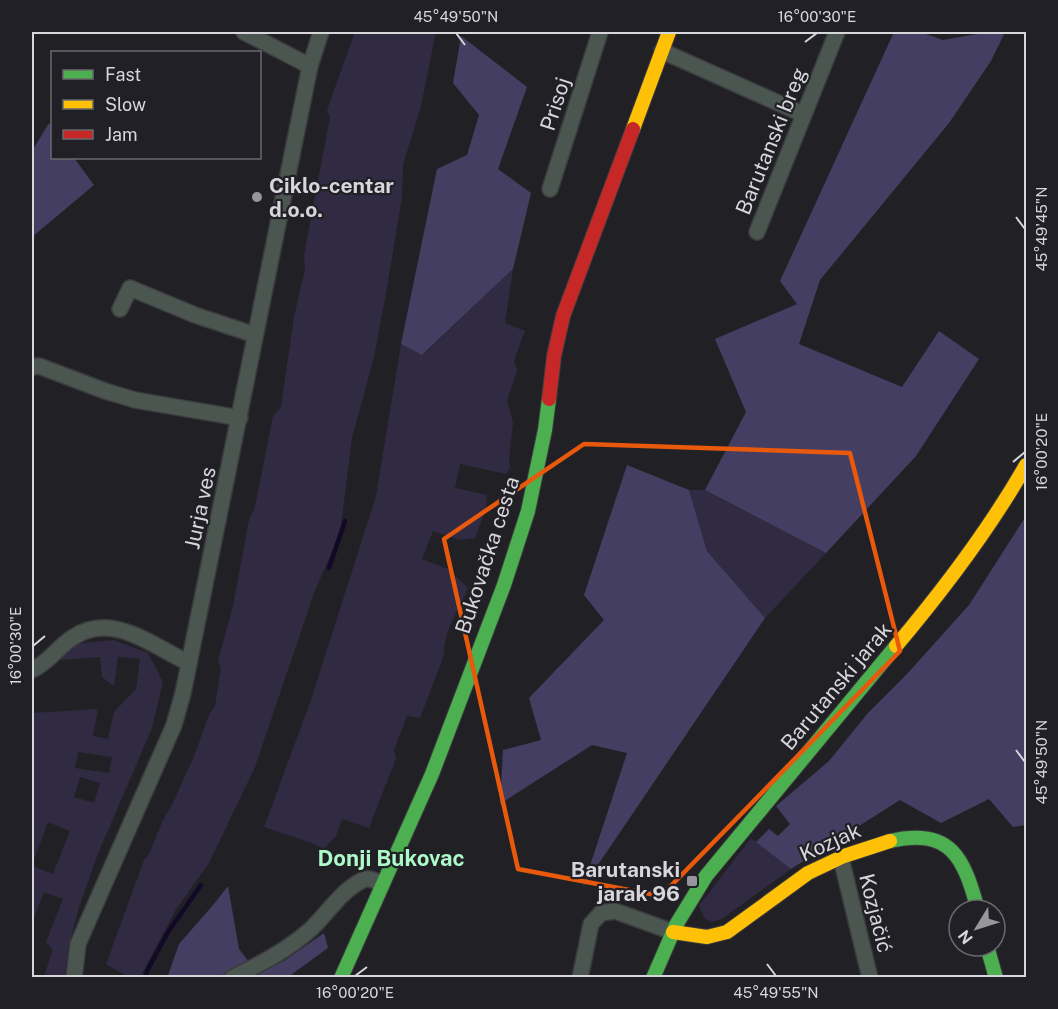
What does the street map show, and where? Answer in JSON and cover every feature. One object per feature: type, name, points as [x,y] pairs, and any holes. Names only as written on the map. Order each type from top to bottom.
[{"type":"street","points":[[244,32],[310,66]]},
{"type":"street","name":"Jurja ves","points":[[74,978],[78,944],[174,725],[240,418],[310,66],[321,32]]},
{"type":"street","name":"Prisoj","points":[[550,189],[600,32]]},
{"type":"street","name":"Bukovačka cesta","points":[[341,978],[432,774],[504,585],[528,512],[545,430],[554,356],[563,316],[669,32]]},
{"type":"street","name":"Barutanski breg","points":[[757,232],[837,32]]},
{"type":"street","points":[[662,51],[803,114]]},
{"type":"street","points":[[120,309],[130,288],[195,315],[255,335]]},
{"type":"street","points":[[32,367],[39,366],[135,400],[240,418]]},
{"type":"street","name":"Barutanski jarak","points":[[653,978],[673,932],[706,876],[966,559],[1026,465]]},
{"type":"street","points":[[33,667],[77,634],[101,629],[131,633],[189,663]]},
{"type":"street","name":"Kozjak","points":[[673,932],[694,938],[727,932],[801,877],[841,858],[895,838],[920,836],[937,841],[955,853],[964,864],[975,898]]},
{"type":"street","name":"Kozjačić","points":[[841,858],[870,978]]},
{"type":"street","points":[[232,978],[268,961],[309,930],[362,880],[369,878],[382,884]]},
{"type":"street","points":[[580,978],[591,924],[601,913],[615,911],[673,932]]},
{"type":"street","points":[[990,958],[996,978]]},
{"type":"highlighted area","points":[[584,444],[850,453],[900,651],[661,896],[518,869],[444,539]]},
{"type":"shaded area","points":[[355,32],[436,32],[421,106],[403,165],[402,197],[387,288],[374,357],[352,438],[340,533],[314,593],[255,767],[209,863],[175,911],[140,977],[128,977],[106,964],[144,860],[172,805],[209,715],[215,706],[221,668],[218,661],[233,606],[249,520],[255,507],[273,416],[281,407],[294,317],[305,269],[304,255],[330,117],[327,110]]},
{"type":"shaded area","points":[[894,32],[920,32],[943,40],[978,32],[1005,32],[991,61],[949,123],[820,280],[799,344],[902,387],[939,331],[979,359],[916,456],[826,553],[705,490],[746,412],[715,339],[797,304],[780,281]]},
{"type":"shaded area","points":[[461,36],[527,87],[498,169],[531,193],[513,269],[422,355],[401,344],[437,169],[467,155],[479,115],[453,83]]},
{"type":"shaded area","points":[[49,123],[51,126],[51,159],[75,159],[94,185],[32,237],[32,151]]},
{"type":"shaded area","points":[[513,269],[505,323],[525,331],[514,360],[517,371],[507,400],[513,423],[510,468],[506,474],[460,464],[455,488],[487,495],[486,509],[475,538],[459,540],[433,531],[422,559],[448,569],[468,588],[449,629],[444,655],[420,718],[407,716],[394,750],[396,758],[369,828],[342,819],[336,836],[324,849],[264,827],[310,703],[376,496],[401,344],[423,355]]},
{"type":"shaded area","points":[[627,465],[689,490],[707,551],[765,618],[583,887],[627,753],[592,745],[500,804],[503,750],[541,740],[529,698],[604,620],[584,595]]},
{"type":"shaded area","points":[[689,490],[705,490],[826,553],[765,618],[707,551]]},
{"type":"shaded area","points":[[1026,516],[1026,825],[1013,827],[989,799],[941,823],[900,800],[791,869],[756,842],[769,829],[778,836],[790,824],[776,806],[829,761],[868,713],[907,674],[969,605]]},
{"type":"shaded area","points":[[113,640],[148,653],[163,682],[152,728],[97,856],[79,907],[68,949],[65,977],[45,977],[53,950],[46,942],[63,899],[44,892],[32,923],[32,866],[53,874],[70,831],[48,822],[32,865],[32,713],[98,709],[93,736],[108,739],[114,712],[136,689],[140,659],[118,657],[114,686],[102,677],[100,657],[58,660],[75,644]],"holes":[[[78,752],[112,757],[109,773],[75,768]],[[80,777],[100,783],[94,803],[74,797]]]},
{"type":"shaded area","points":[[751,838],[791,869],[723,918],[713,922],[705,919],[699,906]]},
{"type":"shaded area","points":[[228,886],[239,949],[249,962],[219,977],[167,978],[179,944]]},
{"type":"shaded area","points":[[324,933],[328,948],[288,977],[246,978],[284,961]]},
{"type":"waterway","points":[[329,568],[345,521]]},
{"type":"waterway","points":[[146,978],[147,971],[168,932],[201,885]]},
{"type":"traffic: fast","points":[[341,978],[432,774],[504,585],[528,511],[549,399]]},
{"type":"traffic: fast","points":[[653,978],[676,925],[706,876],[896,646]]},
{"type":"traffic: fast","points":[[890,841],[911,838],[928,839],[941,843],[952,851],[960,862],[975,898]]},
{"type":"traffic: fast","points":[[990,958],[996,978]]},
{"type":"traffic: slow","points":[[633,129],[669,32]]},
{"type":"traffic: slow","points":[[896,646],[965,558],[997,513],[1026,465]]},
{"type":"traffic: slow","points":[[673,932],[707,937],[727,932],[808,873],[844,856],[890,841]]},
{"type":"traffic: jam","points":[[549,399],[554,356],[563,316],[633,129]]},
{"type":"place","name":"Ciklo-centar d.o.o.","points":[[257,197]]},
{"type":"place","name":"Barutanski jarak 96","points":[[692,881]]},
{"type":"district","name":"Donji Bukovac","points":[[391,858]]}]
